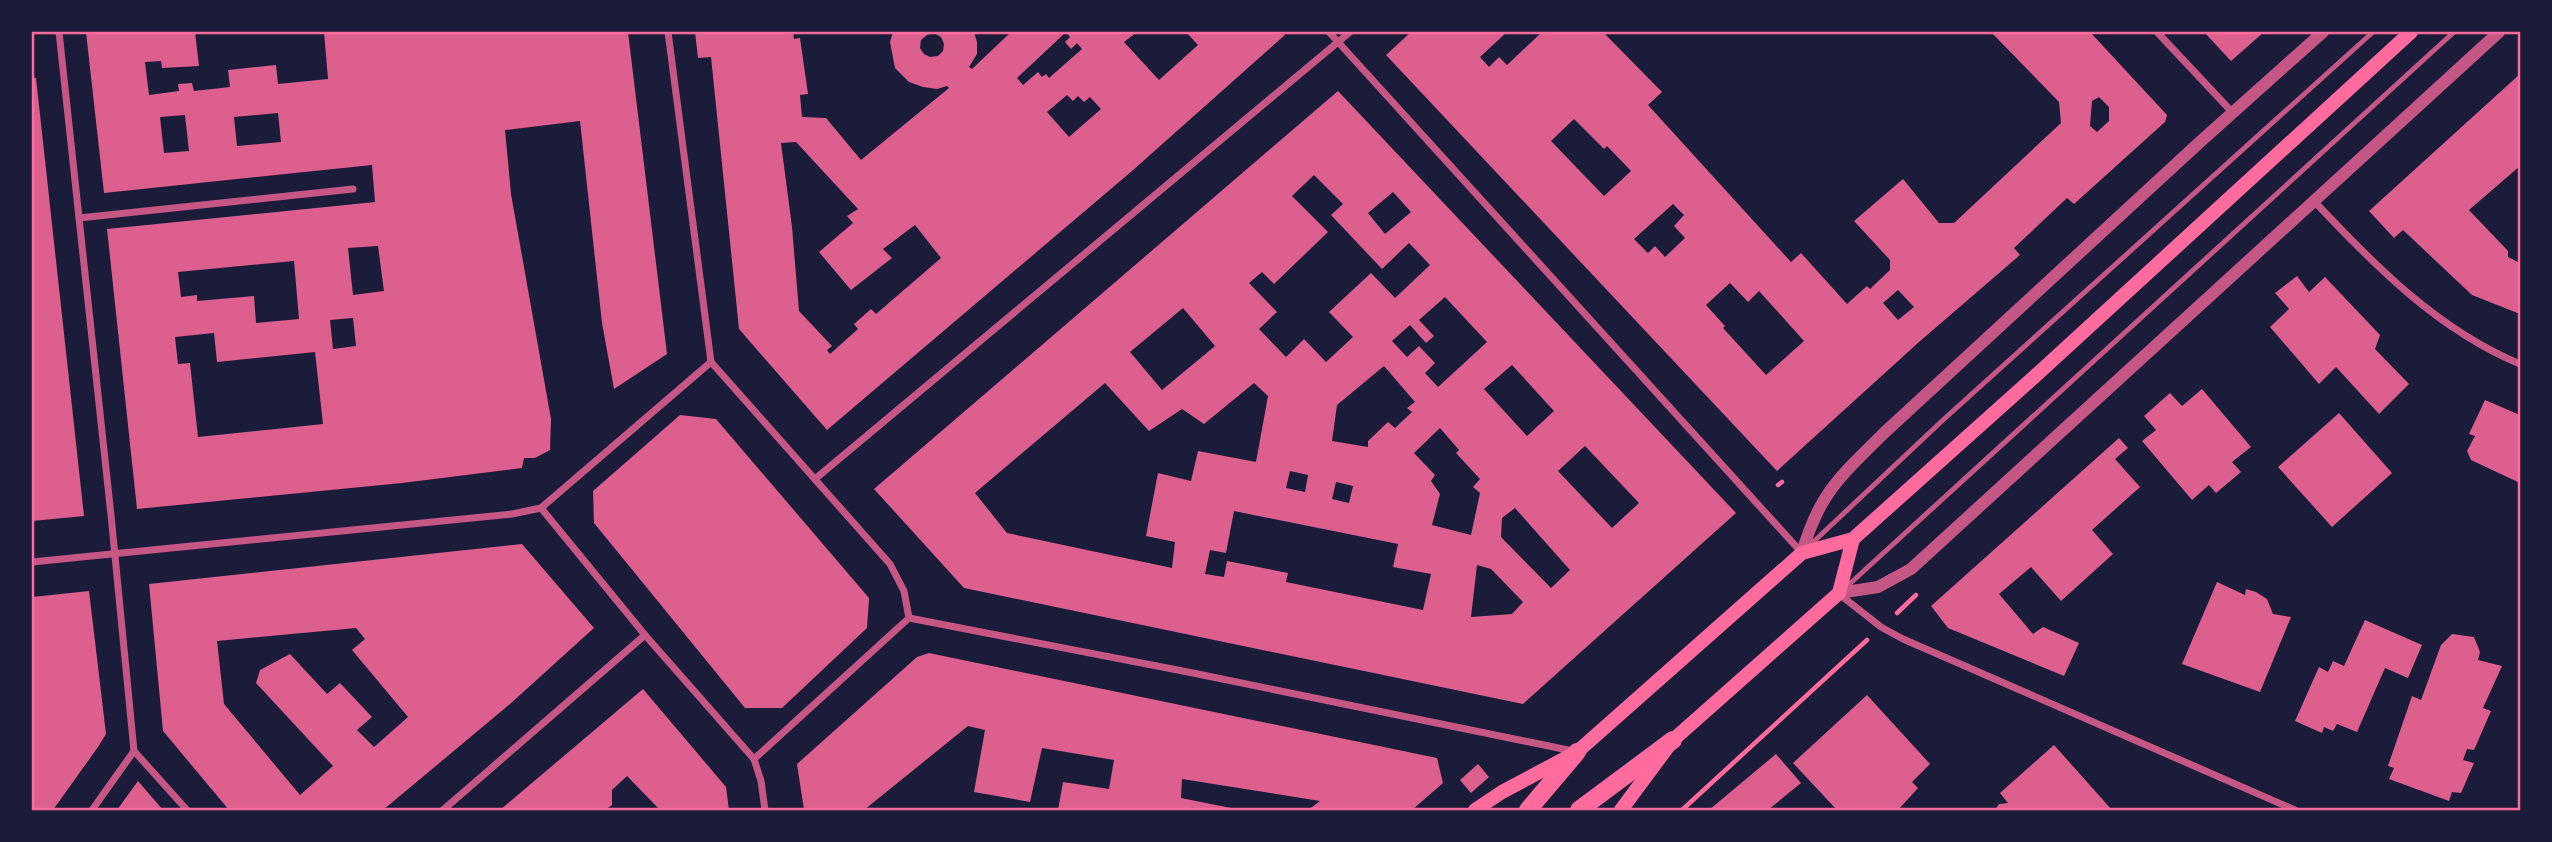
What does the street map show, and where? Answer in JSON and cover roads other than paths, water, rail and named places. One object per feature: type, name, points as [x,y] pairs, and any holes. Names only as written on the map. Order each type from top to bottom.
[{"type":"main road","points":[[1528,810],[1577,752],[1802,554],[1853,539],[2411,32]]},
{"type":"main road","points":[[1578,810],[1673,740],[1839,593],[1853,539]]},
{"type":"main road","points":[[1621,810],[1673,740]]},
{"type":"main road","points":[[1475,810],[1502,792],[1577,752]]},
{"type":"street","points":[[59,32],[134,751],[187,810]]},
{"type":"street","points":[[668,32],[710,362],[890,564],[904,591],[909,618]]},
{"type":"street","points":[[1329,32],[1802,554]]},
{"type":"street","points":[[815,479],[1350,32]]},
{"type":"street","points":[[2157,32],[2234,113]]},
{"type":"street","points":[[1802,554],[1813,518],[1838,479],[1913,406],[2323,32]]},
{"type":"street","points":[[1839,593],[1878,587],[1911,569],[2499,32]]},
{"type":"street","points":[[79,218],[353,189]]},
{"type":"street","points":[[2314,200],[2349,238],[2432,314],[2475,341],[2521,364]]},
{"type":"street","points":[[32,562],[512,514],[541,508],[710,362]]},
{"type":"street","points":[[541,508],[645,635],[754,759],[765,810]]},
{"type":"street","points":[[1839,593],[1881,627],[1903,639],[2295,810]]},
{"type":"street","points":[[909,618],[1260,686],[1577,752]]},
{"type":"street","points":[[754,759],[909,618]]},
{"type":"street","points":[[443,810],[645,635]]},
{"type":"street","points":[[92,810],[134,751]]},
{"type":"lane","points":[[1802,554],[1954,410],[2373,32]]},
{"type":"lane","points":[[1839,593],[2454,32]]}]
